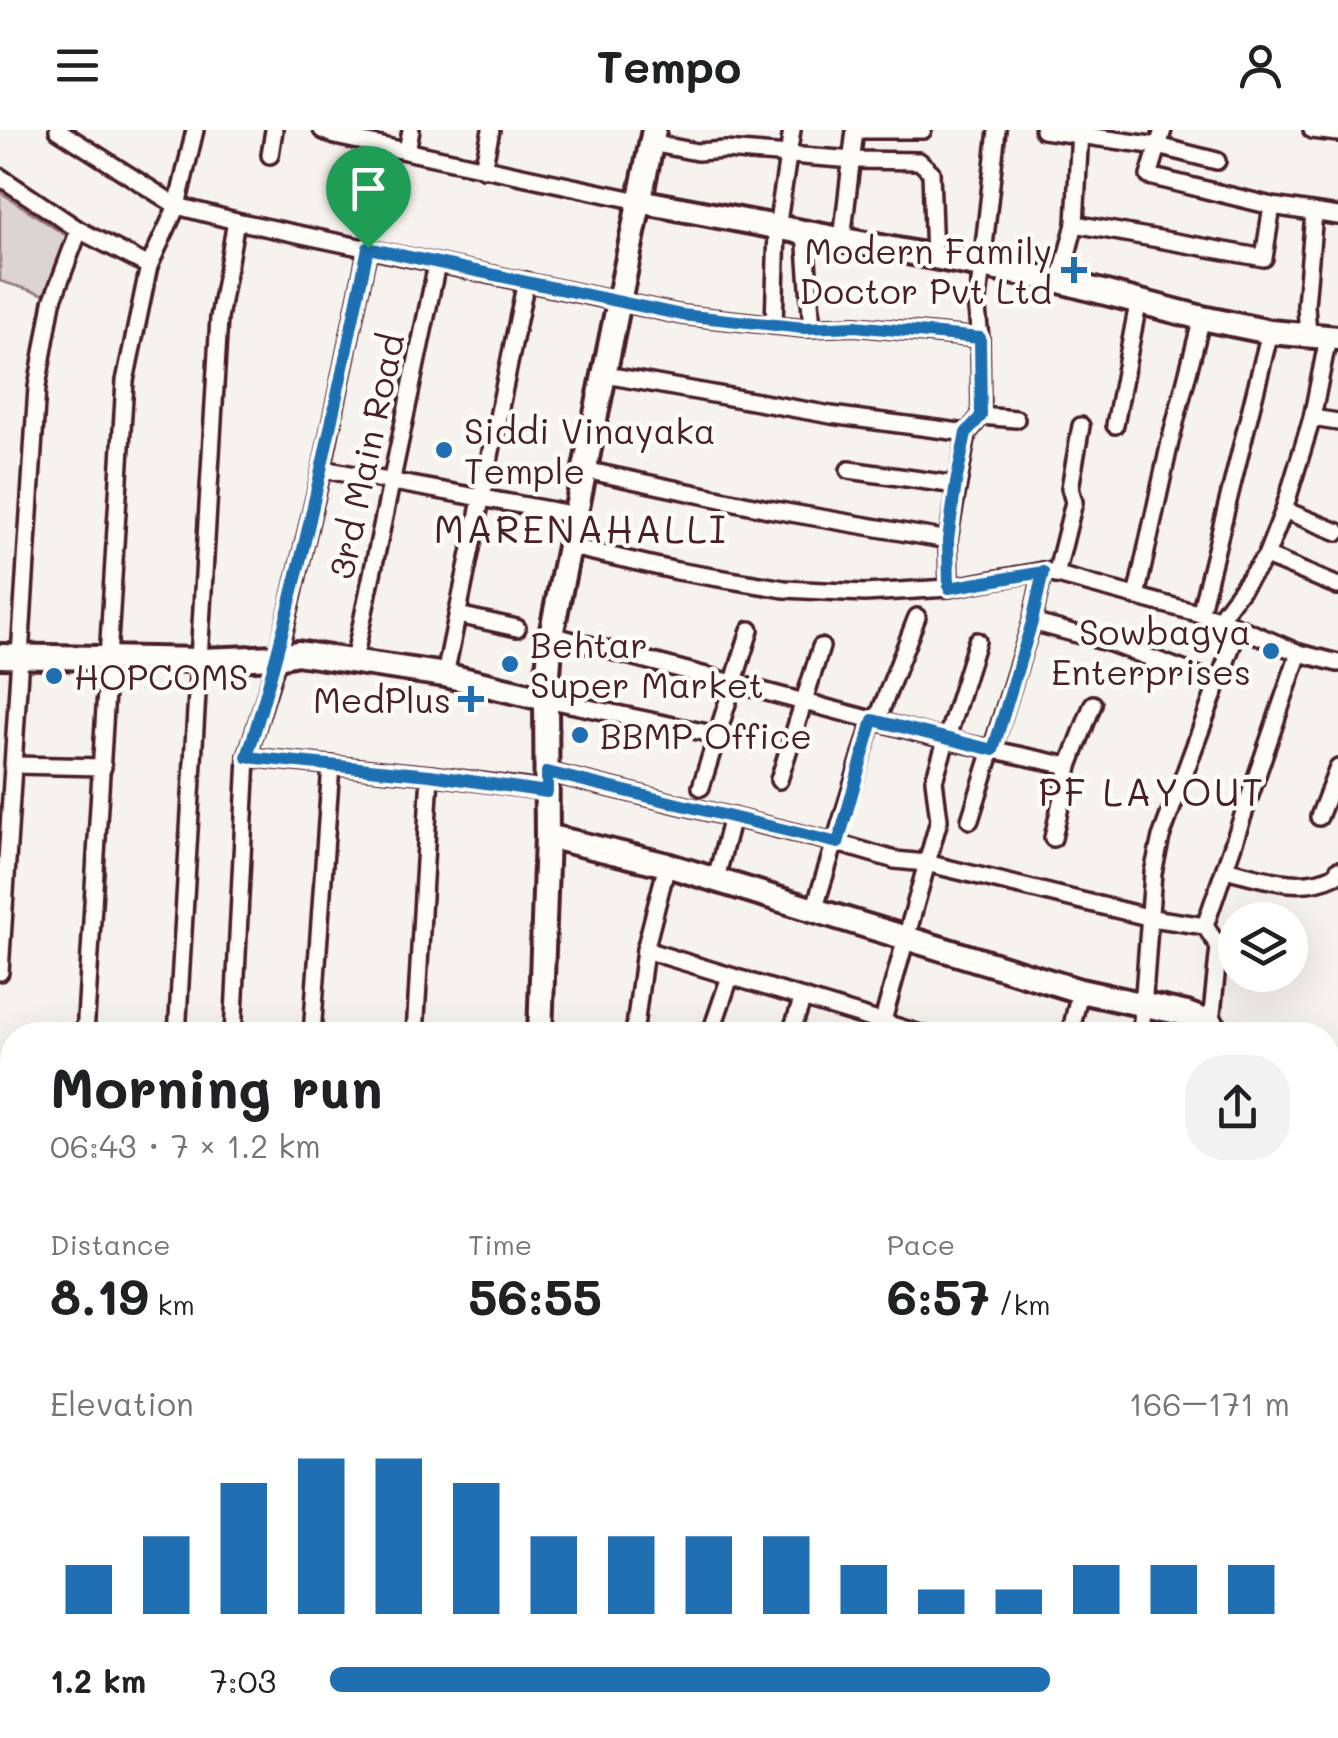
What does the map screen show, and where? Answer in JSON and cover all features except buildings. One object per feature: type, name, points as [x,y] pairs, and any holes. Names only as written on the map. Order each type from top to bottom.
[{"type":"street","points":[[58,130],[177,206],[236,221],[682,315],[980,338]]},
{"type":"street","points":[[87,1022],[124,381],[149,266],[177,206],[196,130]]},
{"type":"street","points":[[270,155],[274,130]]},
{"type":"street","points":[[407,150],[411,130]]},
{"type":"street","points":[[483,169],[491,130]]},
{"type":"street","points":[[774,324],[777,228],[792,130]]},
{"type":"street","points":[[842,240],[855,130],[923,130]]},
{"type":"street","points":[[949,588],[948,540],[956,486],[966,433],[981,416],[978,309],[996,130]]},
{"type":"street","points":[[1043,130],[1160,138],[1217,161]]},
{"type":"street","points":[[1312,130],[1338,133]]},
{"type":"street","points":[[331,132],[638,201],[1060,281],[1202,318],[1270,332],[1324,337]]},
{"type":"street","points":[[1060,281],[1075,224],[1080,132]]},
{"type":"street","points":[[540,1022],[547,836],[546,698],[551,635],[653,137],[697,152],[919,161],[931,172],[934,258]]},
{"type":"street","points":[[1160,138],[1148,176],[1272,206],[1338,216]]},
{"type":"street","points":[[0,177],[78,230],[149,266]]},
{"type":"street","points":[[1075,224],[1264,258],[1272,206]]},
{"type":"street","points":[[1219,619],[1266,556],[1312,418],[1324,337],[1306,305],[1314,213]]},
{"type":"street","points":[[178,1022],[218,318],[236,221]]},
{"type":"street","points":[[0,972],[14,765],[11,656],[37,387],[52,302],[78,230]]},
{"type":"street","points":[[806,233],[812,328]]},
{"type":"street","points":[[235,1022],[247,757],[278,657],[368,248]]},
{"type":"street","name":"3rd Main Road","points":[[354,660],[437,264]]},
{"type":"street","points":[[445,676],[526,281]]},
{"type":"street","points":[[1115,424],[1138,304]]},
{"type":"street","points":[[1136,597],[1202,318]]},
{"type":"street","points":[[1200,614],[1270,332]]},
{"type":"street","points":[[606,375],[832,416],[966,433]]},
{"type":"street","points":[[981,416],[1016,419]]},
{"type":"street","points":[[1312,418],[1338,422]]},
{"type":"street","points":[[970,820],[1074,502],[1070,488],[1081,426]]},
{"type":"street","points":[[322,468],[576,515]]},
{"type":"street","points":[[585,470],[768,509],[948,540]]},
{"type":"street","points":[[850,470],[956,486]]},
{"type":"street","points":[[1284,510],[1338,532]]},
{"type":"street","points":[[567,546],[784,589],[865,592],[949,588],[1049,573],[1219,619],[1299,653],[1338,663]]},
{"type":"street","points":[[1266,556],[1338,586]]},
{"type":"street","points":[[458,614],[517,628]]},
{"type":"street","points":[[814,910],[875,720],[917,618]]},
{"type":"street","points":[[1032,622],[1110,643],[1219,683]]},
{"type":"street","points":[[1143,1022],[1153,872],[1161,837],[1238,629]]},
{"type":"street","points":[[701,786],[750,630]]},
{"type":"street","points":[[551,635],[948,740],[1070,766]]},
{"type":"street","points":[[884,1022],[939,820],[934,780],[976,641]]},
{"type":"street","points":[[779,780],[821,647]]},
{"type":"street","points":[[11,656],[200,660],[296,653],[445,676],[718,734]]},
{"type":"street","points":[[1205,926],[1299,653]]},
{"type":"street","points":[[1053,838],[1070,766],[1093,704]]},
{"type":"street","points":[[247,757],[547,782],[732,816],[895,860],[926,863],[1152,918],[1205,926],[1219,947],[1216,1022]]},
{"type":"street","points":[[14,765],[103,767]]},
{"type":"street","points":[[313,1022],[331,765]]},
{"type":"street","points":[[1319,816],[1338,768]]},
{"type":"street","points":[[416,1022],[430,775]]},
{"type":"street","points":[[716,879],[732,816]]},
{"type":"street","points":[[547,836],[667,864],[1193,1022]]},
{"type":"street","points":[[636,1022],[645,950],[667,864]]},
{"type":"street","points":[[1225,869],[1297,886],[1317,885],[1338,870]]},
{"type":"street","points":[[645,950],[802,998],[864,1022]]},
{"type":"street","points":[[715,1022],[730,978]]},
{"type":"street","points":[[1073,1022],[1080,991]]},
{"type":"street","points":[[794,1022],[802,998]]},
{"type":"shaded area","points":[[0,192],[68,237],[49,296],[0,281]]},
{"type":"place","name":"Modern Family Doctor Pvt Ltd","points":[[1074,270]]},
{"type":"place","name":"Siddi Vinayaka Temple","points":[[444,450]]},
{"type":"place","name":"Sowbagya Enterprises","points":[[1271,651]]},
{"type":"place","name":"Behtar Super Market","points":[[510,664]]},
{"type":"place","name":"HOPCOMS","points":[[54,676]]},
{"type":"place","name":"MedPlus","points":[[471,699]]},
{"type":"place","name":"BBMP Office","points":[[580,735]]},
{"type":"district","name":"MARENAHALLI","points":[[581,528]]},
{"type":"district","name":"PF LAYOUT","points":[[1152,791]]},
{"type":"route","points":[[368,248],[682,315],[804,328],[855,326],[980,338],[981,416],[966,433],[956,483],[948,540],[949,588],[1043,572],[993,750],[873,720],[838,843],[547,772],[547,792],[430,775],[247,757],[278,657],[368,248]]}]
